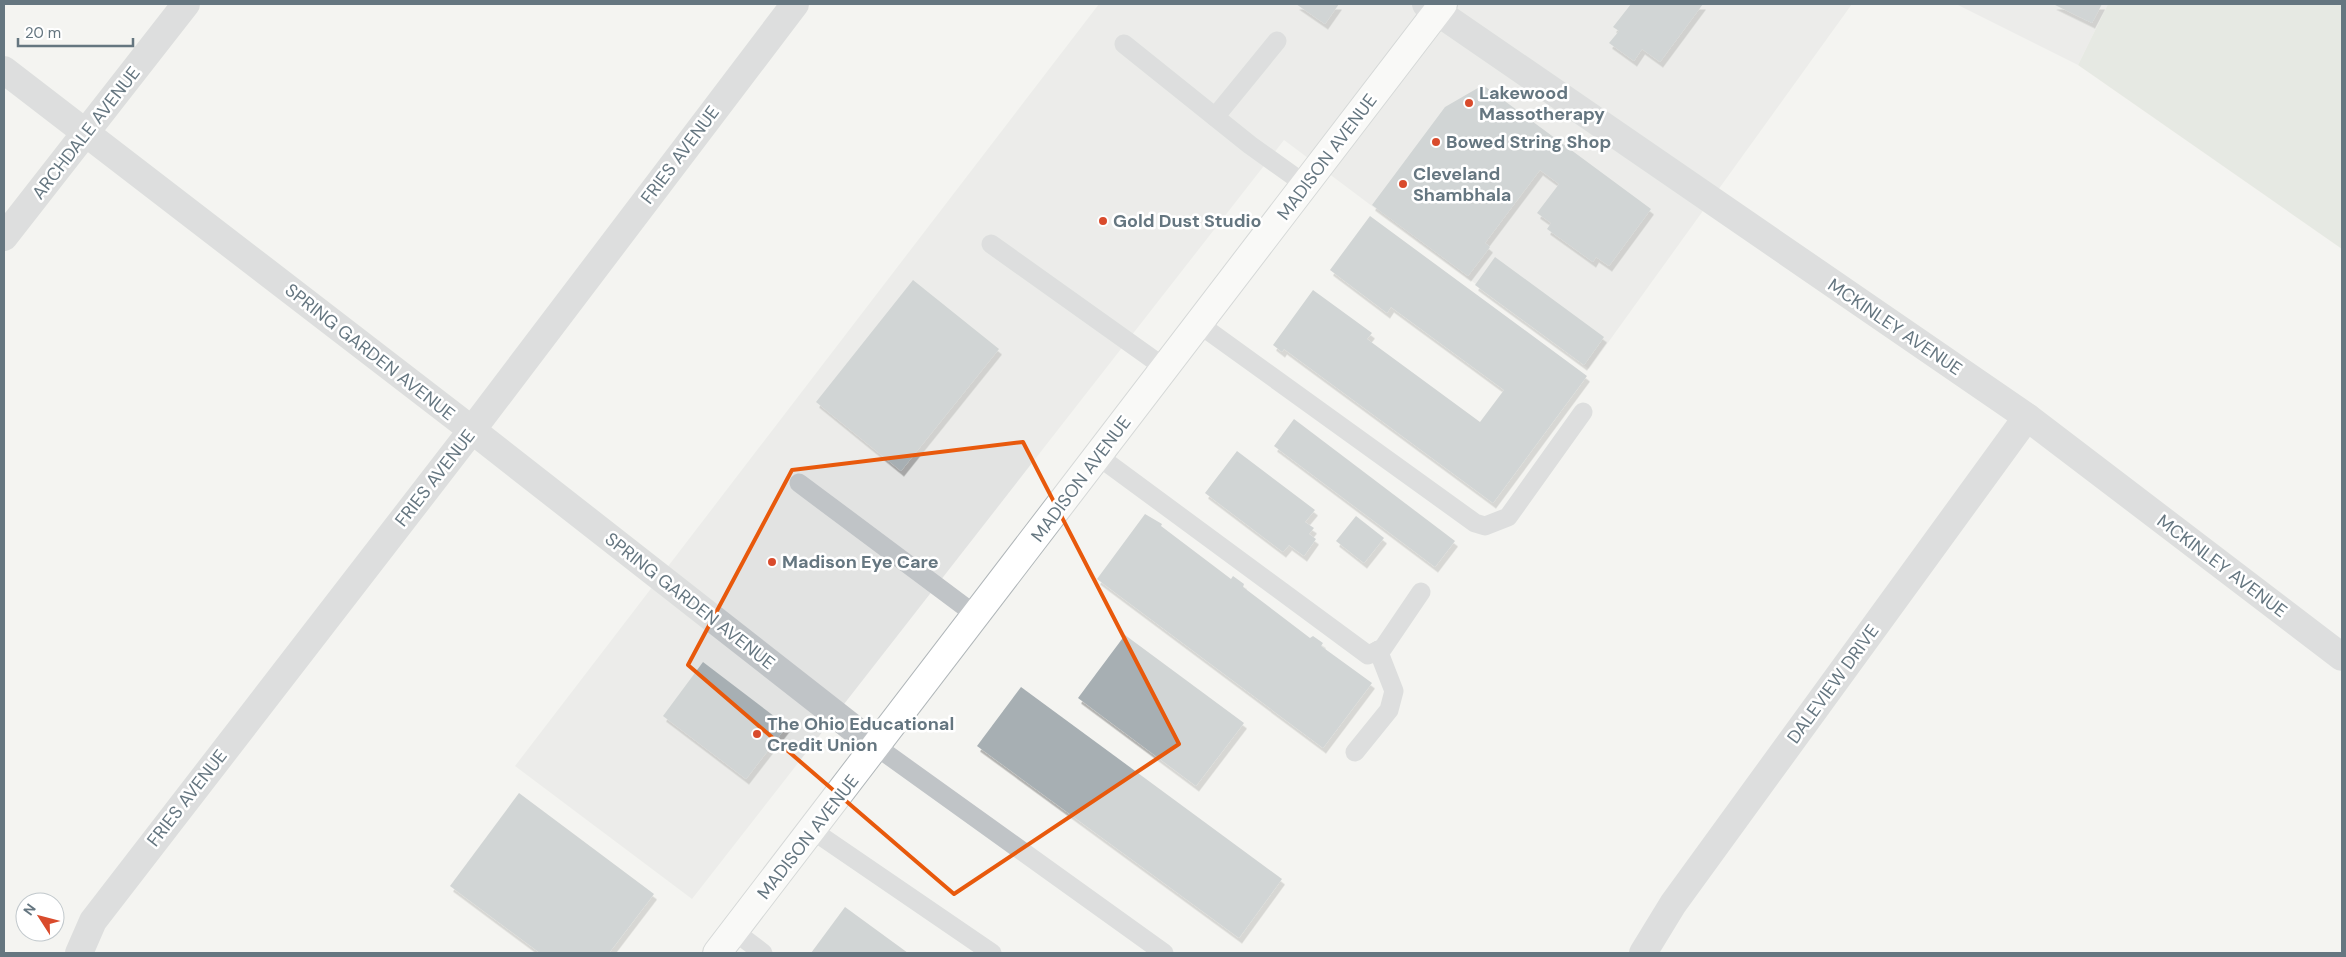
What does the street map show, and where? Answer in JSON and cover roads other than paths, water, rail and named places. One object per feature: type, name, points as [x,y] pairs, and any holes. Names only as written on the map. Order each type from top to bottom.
[{"type":"main road","name":"MADISON AVENUE","points":[[717,953],[877,747],[1306,185],[1435,6]]},
{"type":"street","name":"ARCHDALE AVENUE","points":[[4,237],[186,4]]},
{"type":"street","name":"FRIES AVENUE","points":[[79,953],[93,920],[472,430],[795,4]]},
{"type":"street","name":"MCKINLEY AVENUE","points":[[1435,6],[2027,417],[2342,657]]},
{"type":"street","name":"SPRING GARDEN AVENUE","points":[[4,70],[472,430],[877,747]]},
{"type":"street","name":"DALEVIEW DRIVE","points":[[1643,953],[1673,904],[2027,417]]},
{"type":"lane","points":[[1215,117],[1277,40]]},
{"type":"lane","points":[[1124,44],[1215,117],[1306,185]]},
{"type":"lane","points":[[991,244],[1165,368]]},
{"type":"lane","points":[[1199,324],[1467,517],[1485,526],[1508,517],[1583,412]]},
{"type":"lane","points":[[1098,456],[1368,655],[1383,648],[1421,592]]},
{"type":"lane","points":[[799,483],[977,616]]},
{"type":"lane","points":[[1355,752],[1389,710],[1394,691],[1378,650]]},
{"type":"lane","points":[[877,747],[1164,953]]},
{"type":"lane","points":[[812,830],[992,953]]},
{"type":"lane","points":[[734,932],[763,953]]},
{"type":"place","name":"Lakewood Massotherapy","points":[[1469,103]]},
{"type":"place","name":"Bowed String Shop","points":[[1436,142]]},
{"type":"place","name":"Cleveland Shambhala","points":[[1403,184]]},
{"type":"place","name":"Gold Dust Studio","points":[[1103,221]]},
{"type":"place","name":"Madison Eye Care","points":[[772,562]]},
{"type":"place","name":"The Ohio Educational Credit Union","points":[[757,734]]}]
